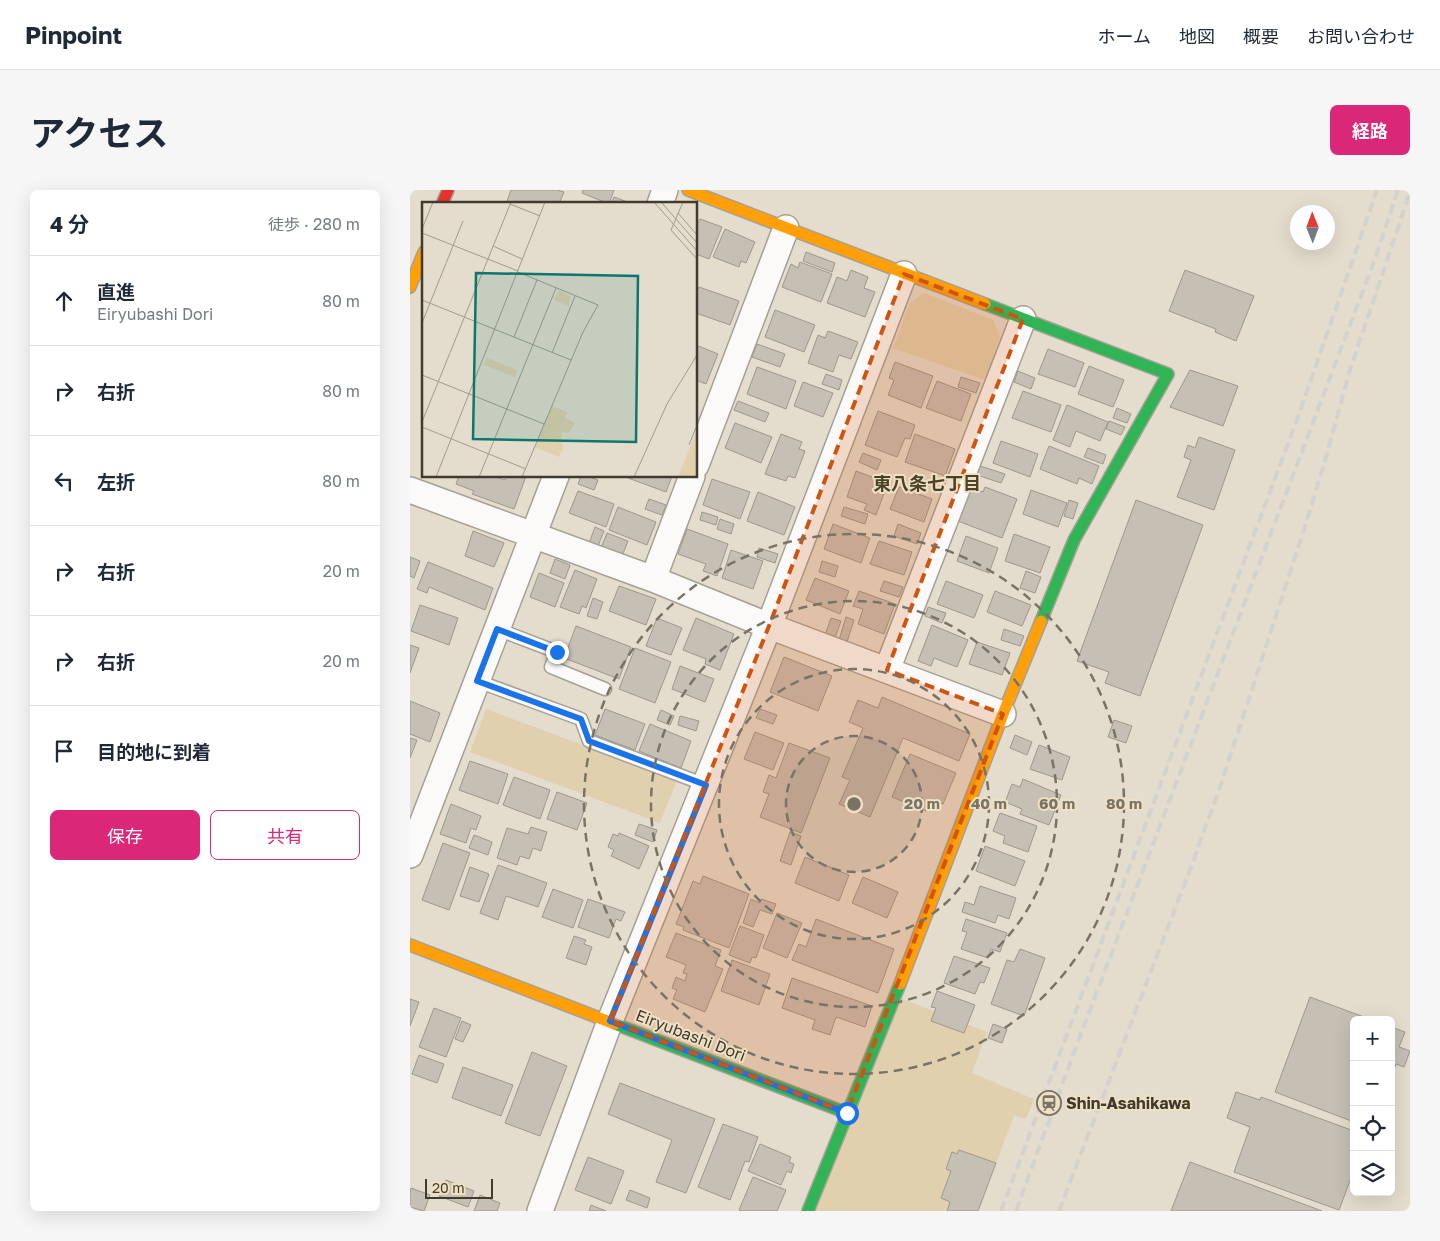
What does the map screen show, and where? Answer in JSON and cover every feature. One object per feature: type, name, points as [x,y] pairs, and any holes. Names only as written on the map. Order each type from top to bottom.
[{"type":"street","points":[[443,202],[448,190]]},
{"type":"street","points":[[661,202],[665,190]]},
{"type":"street","points":[[688,190],[1168,374],[1074,540],[1003,714],[894,996],[808,1211]]},
{"type":"street","points":[[698,460],[786,228]]},
{"type":"street","points":[[410,287],[422,257]]},
{"type":"street","points":[[540,1211],[610,1021],[769,626],[904,274]]},
{"type":"street","points":[[888,670],[1022,319]]},
{"type":"street","points":[[410,855],[555,478]]},
{"type":"street","points":[[653,579],[691,478]]},
{"type":"street","points":[[410,490],[653,579],[769,626],[1003,714]]},
{"type":"street","name":"Eiryubashi Dori","points":[[410,944],[847,1113]]},
{"type":"lane","points":[[497,629],[557,652],[551,667],[605,689]]},
{"type":"lane","points":[[477,681],[581,719],[589,741],[706,785]]},
{"type":"highlighted area","points":[[904,274],[1023,319],[887,670],[1003,714],[847,1113],[610,1021],[769,626]]},
{"type":"shaded area","points":[[924,293],[993,320],[1000,336],[985,380],[893,348],[910,303]]},
{"type":"shaded area","points":[[486,709],[677,780],[660,823],[470,752]]},
{"type":"shaded area","points":[[895,996],[987,1032],[972,1073],[1034,1099],[1026,1119],[1014,1115],[996,1163],[959,1150],[957,1154],[952,1152],[951,1171],[941,1198],[950,1202],[947,1211],[808,1211]]},
{"type":"building","points":[[511,190],[557,190],[564,192],[560,202],[507,202]]},
{"type":"building","points":[[583,190],[614,190],[610,202],[604,202],[582,193]]},
{"type":"building","points":[[614,197],[628,202],[612,202]]},
{"type":"building","points":[[700,219],[722,227],[709,259],[698,255],[698,223]]},
{"type":"building","points":[[725,229],[755,242],[746,263],[741,261],[739,267],[713,257]]},
{"type":"building","points":[[806,252],[835,263],[832,272],[803,261]]},
{"type":"building","points":[[800,262],[832,274],[821,302],[782,287],[791,264],[798,268]]},
{"type":"building","points":[[851,270],[868,277],[864,288],[875,292],[865,317],[827,303],[837,277],[847,281]]},
{"type":"building","points":[[1185,270],[1254,296],[1236,341],[1215,332],[1216,329],[1169,311]]},
{"type":"building","points":[[699,287],[739,301],[730,325],[698,314]]},
{"type":"building","points":[[775,310],[815,325],[804,352],[765,337]]},
{"type":"building","points":[[828,331],[858,342],[851,359],[839,355],[833,372],[808,363],[818,335],[825,338]]},
{"type":"building","points":[[757,344],[785,354],[780,367],[752,357]]},
{"type":"building","points":[[698,346],[718,354],[706,384],[698,381]]},
{"type":"building","points":[[1048,349],[1084,363],[1075,387],[1038,374]]},
{"type":"building","points":[[895,362],[933,376],[921,408],[888,395],[894,380],[889,378]]},
{"type":"building","points":[[1089,366],[1124,380],[1113,407],[1078,394]]},
{"type":"building","points":[[757,367],[796,381],[786,409],[747,394]]},
{"type":"building","points":[[1190,370],[1238,386],[1223,426],[1170,407]]},
{"type":"building","points":[[1018,371],[1035,378],[1031,389],[1014,382]]},
{"type":"building","points":[[826,374],[842,380],[839,390],[822,384]]},
{"type":"building","points":[[961,377],[980,383],[976,393],[958,387]]},
{"type":"building","points":[[937,381],[971,394],[961,421],[926,408]]},
{"type":"building","points":[[803,382],[833,393],[823,417],[794,406]]},
{"type":"building","points":[[1023,391],[1061,405],[1051,432],[1012,418]]},
{"type":"building","points":[[738,401],[769,413],[765,422],[734,410]]},
{"type":"building","points":[[1067,405],[1108,422],[1100,441],[1076,431],[1070,447],[1053,440]]},
{"type":"building","points":[[1117,408],[1131,414],[1127,423],[1113,418]]},
{"type":"building","points":[[878,411],[915,425],[910,439],[905,438],[897,457],[865,445]]},
{"type":"building","points":[[1109,421],[1125,427],[1121,435],[1106,429]]},
{"type":"building","points":[[735,423],[772,437],[761,463],[725,448]]},
{"type":"building","points":[[781,434],[802,442],[799,449],[805,451],[795,478],[788,476],[786,481],[765,474]]},
{"type":"building","points":[[915,434],[955,449],[945,476],[905,462]]},
{"type":"building","points":[[1199,437],[1235,450],[1214,510],[1177,497],[1191,460],[1184,457],[1188,445],[1195,448]]},
{"type":"building","points":[[1001,441],[1038,454],[1030,477],[993,463]]},
{"type":"building","points":[[1049,446],[1099,466],[1092,484],[1079,478],[1077,484],[1040,469]]},
{"type":"building","points":[[1088,448],[1106,455],[1103,464],[1084,457]]},
{"type":"building","points":[[863,453],[881,460],[877,470],[859,462]]},
{"type":"building","points":[[980,466],[1005,474],[1001,483],[977,475]]},
{"type":"building","points":[[856,471],[888,483],[876,515],[864,510],[867,504],[847,497]]},
{"type":"building","points":[[458,478],[500,478],[505,480],[506,478],[525,478],[514,509],[472,494],[474,491],[456,484]]},
{"type":"building","points":[[580,478],[598,480],[594,490],[578,484]]},
{"type":"building","points":[[628,478],[671,478],[666,492]]},
{"type":"building","points":[[712,479],[750,492],[740,519],[703,505]]},
{"type":"building","points":[[899,487],[932,499],[924,522],[890,509]]},
{"type":"building","points":[[985,487],[1017,499],[1002,538],[958,521],[971,488],[983,492]]},
{"type":"building","points":[[1031,490],[1067,503],[1058,527],[1023,514]]},
{"type":"building","points":[[578,491],[614,504],[606,527],[569,513]]},
{"type":"building","points":[[758,492],[795,507],[784,535],[747,521]]},
{"type":"building","points":[[649,499],[666,505],[662,515],[645,509]]},
{"type":"building","points":[[1069,500],[1078,503],[1073,519],[1064,516]]},
{"type":"building","points":[[1136,500],[1203,525],[1140,696],[1105,683],[1109,672],[1077,661]]},
{"type":"building","points":[[618,507],[656,522],[647,545],[609,530]]},
{"type":"building","points":[[844,507],[868,514],[865,524],[841,516]]},
{"type":"building","points":[[702,512],[718,517],[716,525],[700,520]]},
{"type":"building","points":[[720,519],[734,524],[731,534],[717,529]]},
{"type":"building","points":[[833,524],[870,538],[861,563],[824,549]]},
{"type":"building","points":[[898,524],[921,533],[917,544],[894,536]]},
{"type":"building","points":[[595,527],[604,531],[598,546],[589,543]]},
{"type":"building","points":[[687,529],[728,544],[717,576],[703,571],[706,564],[678,554]]},
{"type":"building","points":[[473,531],[504,543],[494,567],[465,556]]},
{"type":"building","points":[[607,533],[628,541],[622,556],[601,548]]},
{"type":"building","points":[[1014,534],[1050,547],[1040,573],[1005,561]]},
{"type":"building","points":[[966,536],[998,548],[989,573],[957,561]]},
{"type":"building","points":[[879,541],[912,552],[904,575],[870,564]]},
{"type":"building","points":[[759,548],[778,554],[775,563],[757,557]]},
{"type":"building","points":[[731,550],[763,561],[753,589],[722,578]]},
{"type":"building","points":[[410,557],[420,561],[414,578],[410,576]]},
{"type":"building","points":[[555,559],[570,565],[565,579],[550,573]]},
{"type":"building","points":[[822,561],[838,566],[835,577],[819,572]]},
{"type":"building","points":[[428,562],[493,588],[485,610],[429,587],[427,593],[417,589]]},
{"type":"building","points":[[575,570],[597,579],[586,608],[582,606],[579,614],[560,607]]},
{"type":"building","points":[[1026,571],[1041,577],[1035,593],[1020,588]]},
{"type":"building","points":[[539,573],[564,583],[555,607],[530,597]]},
{"type":"building","points":[[815,578],[849,591],[840,614],[806,600]]},
{"type":"building","points":[[884,581],[903,587],[899,597],[880,591]]},
{"type":"building","points":[[946,581],[983,595],[974,618],[937,604]]},
{"type":"building","points":[[619,586],[656,599],[646,625],[609,611]]},
{"type":"building","points":[[859,591],[895,604],[884,634],[858,624],[863,609],[853,606]]},
{"type":"building","points":[[995,591],[1031,605],[1022,626],[987,612]]},
{"type":"building","points":[[593,598],[603,602],[597,619],[587,616]]},
{"type":"building","points":[[420,605],[458,618],[449,645],[411,631]]},
{"type":"building","points":[[928,607],[946,613],[942,623],[925,616]]},
{"type":"building","points":[[846,617],[854,620],[847,642],[839,640]]},
{"type":"building","points":[[657,618],[682,628],[671,655],[646,646]]},
{"type":"building","points":[[696,618],[734,634],[720,670],[705,664],[706,659],[683,650]]},
{"type":"building","points":[[831,618],[841,621],[835,638],[825,635]]},
{"type":"building","points":[[932,625],[968,640],[957,667],[934,658],[931,666],[918,661]]},
{"type":"building","points":[[576,626],[631,647],[619,679],[564,658]]},
{"type":"building","points":[[1004,629],[1024,636],[1020,646],[1001,640]]},
{"type":"building","points":[[977,642],[1010,653],[1002,675],[969,664]]},
{"type":"building","points":[[410,645],[419,648],[410,673]]},
{"type":"building","points":[[635,648],[671,662],[655,703],[619,689]]},
{"type":"building","points":[[784,657],[832,676],[818,711],[770,692]]},
{"type":"building","points":[[680,666],[714,679],[705,702],[672,689]]},
{"type":"building","points":[[882,697],[970,734],[959,761],[903,738],[870,817],[839,804],[850,780],[842,777],[863,728],[849,722],[858,700],[878,708]]},
{"type":"building","points":[[410,701],[440,713],[430,742],[410,734]]},
{"type":"building","points":[[605,709],[645,724],[635,750],[595,735]]},
{"type":"building","points":[[760,709],[777,715],[773,724],[756,718]]},
{"type":"building","points":[[661,710],[674,716],[670,725],[657,720]]},
{"type":"building","points":[[680,716],[699,721],[696,731],[678,725]]},
{"type":"building","points":[[1114,720],[1132,726],[1126,743],[1108,737]]},
{"type":"building","points":[[650,724],[691,741],[681,768],[639,751]]},
{"type":"building","points":[[755,732],[784,743],[773,770],[744,759]]},
{"type":"building","points":[[1015,735],[1032,742],[1027,755],[1010,748]]},
{"type":"building","points":[[410,738],[417,740],[410,758]]},
{"type":"building","points":[[789,743],[830,758],[801,833],[760,817],[769,794],[763,792],[769,775],[776,778]]},
{"type":"building","points":[[1039,745],[1070,757],[1062,780],[1030,769]]},
{"type":"building","points":[[910,754],[956,773],[943,804],[931,799],[926,811],[892,797]]},
{"type":"building","points":[[470,761],[508,774],[498,804],[459,790]]},
{"type":"building","points":[[514,777],[550,790],[540,819],[503,805]]},
{"type":"building","points":[[1023,779],[1061,795],[1049,825],[1020,814],[1022,809],[1005,802],[1012,784],[1020,787]]},
{"type":"building","points":[[557,792],[587,803],[577,830],[547,819]]},
{"type":"building","points":[[451,804],[481,816],[476,830],[471,828],[466,843],[440,834]]},
{"type":"building","points":[[1000,813],[1037,826],[1028,852],[1003,843],[1005,836],[993,831]]},
{"type":"building","points":[[639,824],[657,830],[653,842],[635,835]]},
{"type":"building","points":[[531,827],[547,832],[541,851],[533,848],[529,859],[520,856],[517,865],[497,858],[507,828],[528,834]]},
{"type":"building","points":[[790,832],[801,836],[791,865],[780,861]]},
{"type":"building","points":[[619,833],[649,846],[639,869],[611,856],[614,850],[608,847],[613,834],[618,836]]},
{"type":"building","points":[[474,835],[492,842],[488,855],[469,848]]},
{"type":"building","points":[[443,843],[470,853],[449,910],[422,900]]},
{"type":"building","points":[[985,846],[1025,861],[1015,886],[976,871]]},
{"type":"building","points":[[805,857],[849,875],[839,901],[795,883]]},
{"type":"building","points":[[498,865],[547,883],[538,907],[506,896],[498,920],[480,913]]},
{"type":"building","points":[[470,867],[489,874],[479,902],[460,896]]},
{"type":"building","points":[[703,876],[749,894],[729,948],[683,930],[684,927],[676,924],[693,881],[700,884]]},
{"type":"building","points":[[863,877],[898,892],[887,918],[852,903]]},
{"type":"building","points":[[980,886],[1016,898],[1009,919],[998,915],[995,923],[962,912],[965,902],[974,905]]},
{"type":"building","points":[[553,889],[583,900],[573,928],[542,917]]},
{"type":"building","points":[[588,899],[625,912],[621,921],[616,919],[609,938],[578,927]]},
{"type":"building","points":[[751,899],[760,903],[761,899],[776,904],[772,914],[760,910],[753,927],[743,923]]},
{"type":"building","points":[[777,913],[802,923],[787,958],[763,948]]},
{"type":"building","points":[[816,919],[894,949],[878,993],[792,960],[799,944],[806,947]]},
{"type":"building","points":[[966,919],[1007,933],[1000,952],[991,949],[988,958],[961,949],[967,932],[962,931]]},
{"type":"building","points":[[740,926],[764,935],[756,958],[752,957],[750,963],[729,955]]},
{"type":"building","points":[[676,933],[721,950],[715,966],[723,969],[705,1012],[673,999],[677,990],[672,988],[676,977],[685,981],[687,974],[683,973],[686,965],[666,957]]},
{"type":"building","points":[[574,936],[586,940],[584,944],[592,947],[586,965],[566,958]]},
{"type":"building","points":[[1020,949],[1045,958],[1024,1016],[991,1004],[1007,960],[1014,962]]},
{"type":"building","points":[[954,956],[990,968],[984,983],[980,982],[975,994],[944,983]]},
{"type":"building","points":[[732,960],[770,974],[759,1005],[721,991]]},
{"type":"building","points":[[792,978],[872,1006],[865,1027],[836,1017],[830,1035],[812,1029],[815,1020],[782,1008]]},
{"type":"building","points":[[937,991],[975,1005],[964,1033],[931,1021],[936,1008],[931,1007]]},
{"type":"building","points":[[1310,997],[1361,1016],[1350,1016],[1350,1120],[1275,1092]]},
{"type":"building","points":[[410,999],[419,1002],[410,1026]]},
{"type":"building","points":[[434,1008],[461,1018],[446,1057],[419,1047]]},
{"type":"building","points":[[462,1021],[471,1025],[463,1042],[455,1039]]},
{"type":"building","points":[[993,1024],[1007,1029],[1002,1043],[988,1038]]},
{"type":"building","points":[[1395,1028],[1405,1032],[1399,1047],[1410,1051],[1404,1067],[1396,1064],[1395,1067]]},
{"type":"building","points":[[532,1052],[567,1066],[540,1136],[505,1123]]},
{"type":"building","points":[[419,1055],[444,1064],[437,1083],[412,1074]]},
{"type":"building","points":[[463,1067],[513,1085],[501,1116],[452,1098]]},
{"type":"building","points":[[620,1083],[715,1119],[686,1193],[656,1182],[672,1140],[608,1114]]},
{"type":"building","points":[[1236,1092],[1260,1100],[1261,1097],[1350,1130],[1350,1181],[1339,1210],[1234,1172],[1250,1127],[1227,1118]]},
{"type":"building","points":[[723,1124],[758,1137],[749,1162],[745,1161],[730,1200],[698,1187]]},
{"type":"building","points":[[760,1144],[791,1157],[789,1162],[794,1164],[791,1173],[787,1171],[781,1185],[748,1171]]},
{"type":"building","points":[[959,1150],[996,1163],[978,1211],[947,1211],[950,1202],[941,1198],[951,1171],[946,1169],[952,1152],[957,1154]]},
{"type":"building","points":[[588,1157],[624,1171],[611,1204],[575,1190]]},
{"type":"building","points":[[1190,1162],[1322,1211],[1171,1211]]},
{"type":"building","points":[[753,1177],[786,1190],[777,1211],[739,1210]]},
{"type":"building","points":[[446,1180],[474,1191],[468,1207],[439,1196]]},
{"type":"building","points":[[411,1188],[430,1195],[424,1211],[410,1207]]},
{"type":"building","points":[[630,1190],[650,1198],[647,1208],[626,1200]]},
{"type":"building","points":[[480,1195],[500,1203],[497,1211],[474,1211]]},
{"type":"building","points":[[591,1205],[606,1211],[589,1211]]},
{"type":"railway","points":[[1001,1211],[1299,414],[1377,190]]},
{"type":"railway","points":[[1016,1211],[1073,1055],[1375,259],[1398,190]]},
{"type":"railway","points":[[1059,1211],[1221,784],[1303,533],[1349,373],[1410,192]]},
{"type":"traffic: fast","points":[[985,304],[1168,374],[1074,540],[1041,621]]},
{"type":"traffic: fast","points":[[808,1211],[900,984]]},
{"type":"traffic: fast","points":[[615,1024],[847,1113]]},
{"type":"traffic: slow","points":[[688,190],[985,304]]},
{"type":"traffic: slow","points":[[410,287],[422,257]]},
{"type":"traffic: slow","points":[[900,984],[1003,714],[1041,621]]},
{"type":"traffic: slow","points":[[410,945],[615,1024]]},
{"type":"traffic: jam","points":[[443,202],[448,190]]},
{"type":"place","name":"Shin-Asahikawa","points":[[1049,1103]]},
{"type":"district","name":"東八条七丁目","points":[[927,484]]},
{"type":"route","points":[[557,652],[497,629],[477,681],[581,719],[589,741],[706,785],[610,1021],[847,1113]]}]
